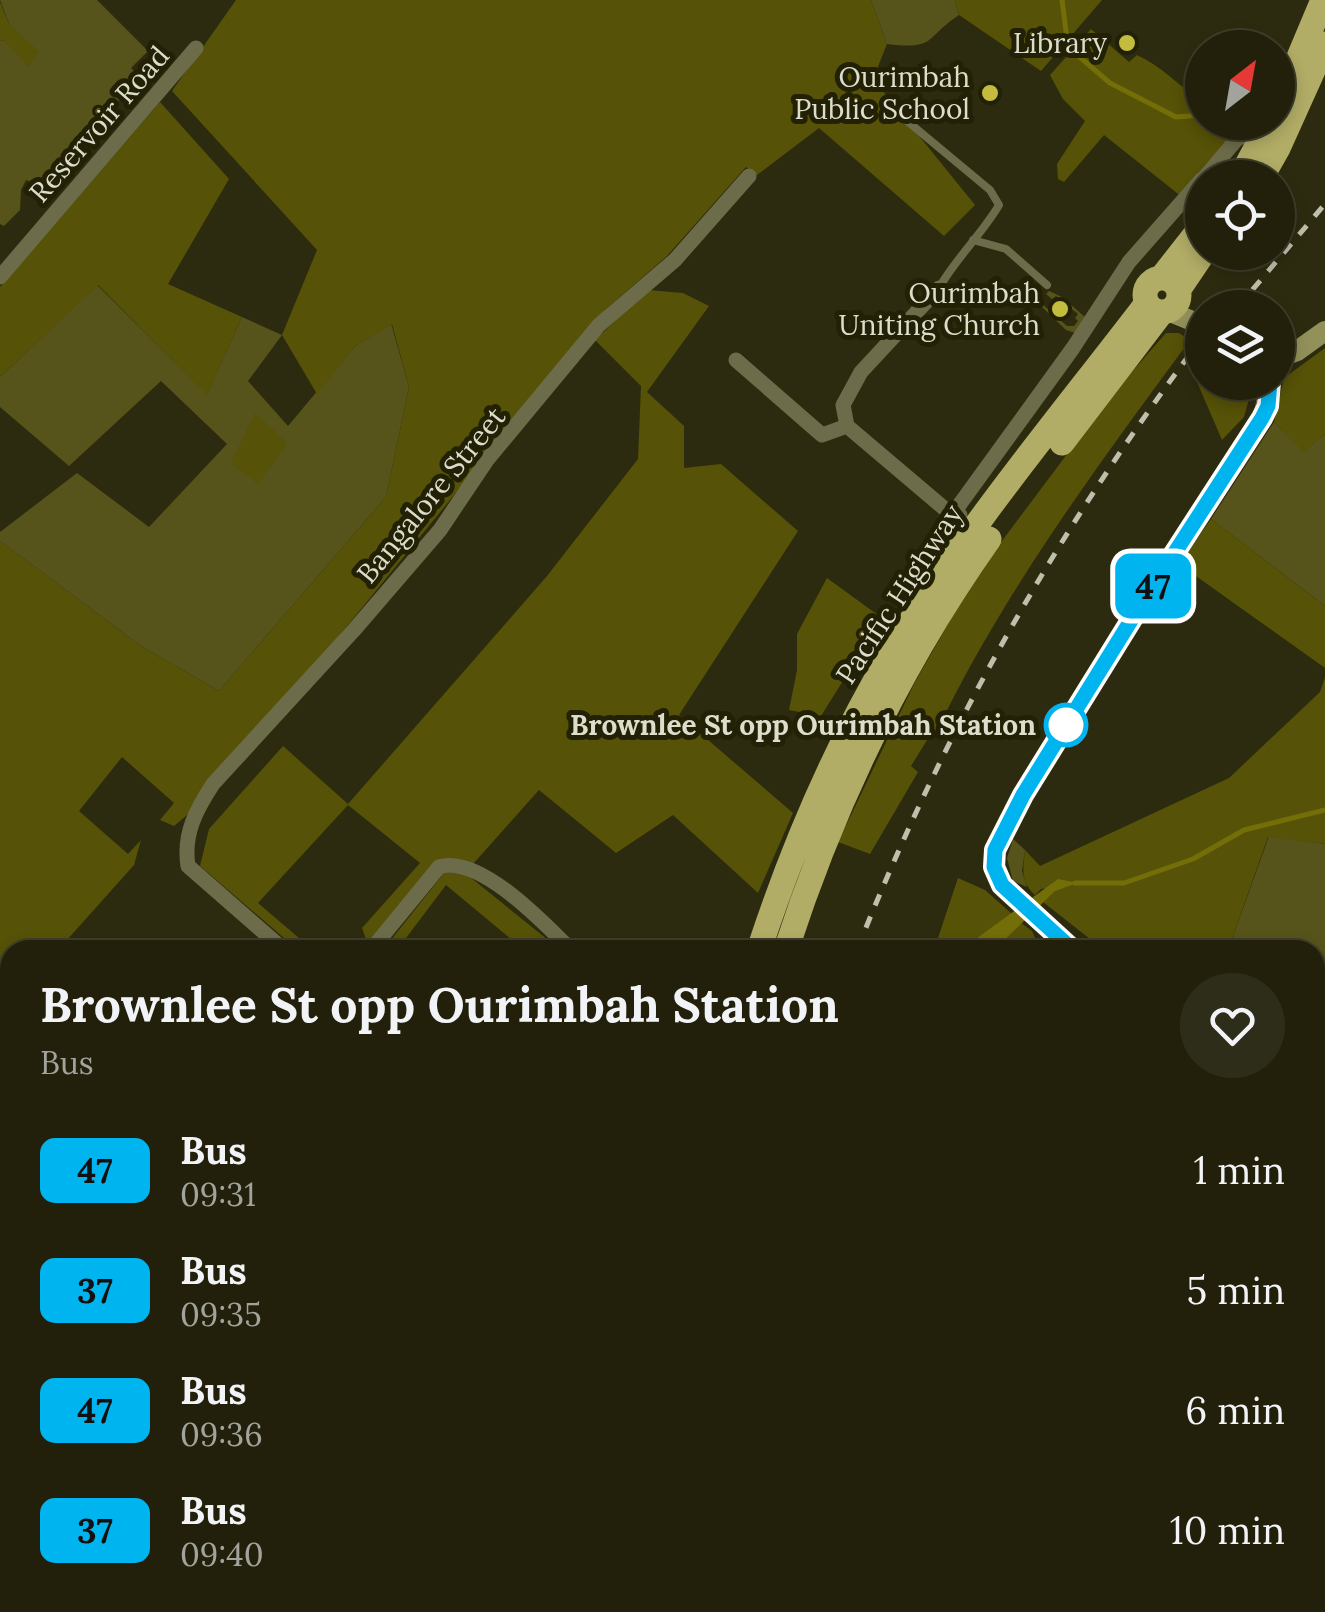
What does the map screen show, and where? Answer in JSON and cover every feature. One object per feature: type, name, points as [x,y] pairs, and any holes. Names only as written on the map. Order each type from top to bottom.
[{"type":"main road","points":[[1295,67],[1323,0]]},
{"type":"main road","points":[[1271,160],[1325,44]]},
{"type":"main road","name":"Pacific Highway","points":[[790,940],[852,772],[918,647],[995,531],[1166,298],[1185,260]]},
{"type":"main road","name":"Pacific Highway","points":[[762,940],[824,780],[875,682],[938,580],[994,504],[1189,270]]},
{"type":"main road","points":[[1166,298],[1185,312]]},
{"type":"main road","points":[[1295,351],[1325,331]]},
{"type":"street","name":"Reservoir Road","points":[[0,277],[196,48]]},
{"type":"street","points":[[1219,160],[1236,140]]},
{"type":"street","name":"Bangalore Street","points":[[273,940],[188,866],[185,847],[190,826],[212,784],[440,530],[486,460],[599,325],[675,260],[750,176]]},
{"type":"street","points":[[938,580],[947,554],[952,515],[1073,348],[1128,262],[1185,198]]},
{"type":"street","points":[[939,288],[861,372],[843,405],[847,426],[952,515],[976,513],[994,504]]},
{"type":"street","points":[[736,360],[822,435],[847,426]]},
{"type":"street","points":[[1058,940],[1002,885],[994,867],[999,840],[1135,614],[1262,418],[1268,400]]},
{"type":"street","points":[[379,940],[438,868],[447,864],[466,866],[510,894],[560,940]]},
{"type":"lane","points":[[883,101],[990,190],[999,204],[939,288]]},
{"type":"lane","points":[[973,240],[1006,250],[1047,285]]},
{"type":"shaded area","points":[[0,0],[97,0],[148,51],[131,68],[141,78],[37,184],[26,180],[20,210],[4,226],[0,224],[0,40],[5,41],[9,24]]},
{"type":"shaded area","points":[[236,0],[871,0],[887,44],[873,79],[975,205],[944,236],[819,128],[757,175],[746,167],[667,256],[606,309],[205,800],[174,826],[160,820],[174,803],[122,757],[79,811],[128,854],[141,840],[134,865],[67,940],[0,940],[0,541],[141,646],[219,691],[386,497],[409,387],[392,324],[355,346],[317,394],[282,335],[317,250],[172,91]]},
{"type":"shaded area","points":[[871,0],[955,0],[959,15],[923,44],[887,44]]},
{"type":"shaded area","points":[[955,0],[1102,0],[1041,71],[959,15]]},
{"type":"shaded area","points":[[0,2],[9,24],[39,52],[28,67],[0,40]]},
{"type":"shaded area","points":[[1091,29],[1129,62],[1137,55],[1185,88],[1185,140],[1232,140],[1214,160],[1185,160],[1182,197],[1104,135],[1064,182],[1058,179],[1057,164],[1085,121],[1063,99],[1050,75]]},
{"type":"shaded area","points":[[160,102],[229,179],[168,284],[242,317],[207,395],[98,285],[0,377],[0,287]]},
{"type":"shaded area","points":[[97,285],[207,394],[242,317],[282,335],[248,381],[288,426],[355,346],[391,323],[409,387],[386,497],[219,691],[141,646],[0,541],[0,532],[77,473],[149,527],[227,444],[161,381],[69,466],[0,407],[0,377]]},
{"type":"shaded area","points":[[648,290],[683,293],[709,306],[647,392],[684,426],[684,468],[721,464],[798,531],[679,715],[793,813],[758,893],[673,815],[616,853],[539,790],[473,864],[447,859],[435,866],[372,940],[366,940],[362,928],[420,863],[348,805],[258,903],[301,940],[286,940],[200,866],[209,829],[283,746],[348,804],[547,576],[638,459],[641,386],[595,340]]},
{"type":"shaded area","points":[[1049,291],[1062,297],[1085,317],[1075,333],[1066,330],[1042,307],[1041,303],[1067,326],[1078,321],[1078,314],[1056,296],[1052,299],[1046,294]]},
{"type":"shaded area","points":[[1166,333],[1185,337],[1185,347],[1019,583],[933,739],[929,737],[911,766],[918,772],[870,854],[838,842],[915,682],[975,577],[1109,398]]},
{"type":"shaded area","points":[[1325,348],[1325,434],[1304,452],[1274,422],[1279,400],[1295,400],[1295,370]]},
{"type":"shaded area","points":[[1205,400],[1249,400],[1244,417],[1222,440]]},
{"type":"shaded area","points":[[255,413],[287,443],[258,484],[231,463]]},
{"type":"shaded area","points":[[1274,422],[1304,451],[1325,434],[1325,606],[1211,519]]},
{"type":"shaded area","points":[[1211,519],[1325,606],[1325,668],[1179,564]]},
{"type":"shaded area","points":[[827,578],[882,618],[821,716],[789,710],[797,670],[797,634]]},
{"type":"shaded area","points":[[1325,677],[1325,844],[1268,837],[1232,940],[1091,940],[1043,902],[1055,890],[1075,884],[1041,889],[1035,895],[1030,890],[1024,874],[1025,850],[1040,866],[1229,778],[1320,692]]},
{"type":"shaded area","points":[[1269,836],[1325,844],[1325,940],[1232,940]]},
{"type":"shaded area","points":[[1013,839],[1025,850],[1022,871],[1027,887],[1013,881],[1007,858]]},
{"type":"shaded area","points":[[444,873],[465,873],[548,940],[512,940],[446,885],[405,940],[391,940]]},
{"type":"shaded area","points":[[958,878],[985,890],[1012,914],[976,940],[937,940]]},
{"type":"shaded area","points":[[1058,879],[1078,883],[1055,891],[1004,940],[977,938]]},
{"type":"shaded area","points":[[1020,922],[1036,940],[1003,940]]},
{"type":"waterway","points":[[1062,0],[1068,47],[1110,83],[1176,117],[1185,116]]},
{"type":"waterway","points":[[1075,883],[1124,883],[1193,859],[1244,830],[1325,810]]},
{"type":"railway","points":[[1252,290],[1325,204]]},
{"type":"railway","points":[[861,940],[928,788],[1009,632],[1100,482],[1185,362]]},
{"type":"bus line","name":"47","points":[[1062,940],[1002,885],[994,867],[995,850],[1023,795],[1262,418],[1268,400]]},
{"type":"place","name":"Library","points":[[1127,43]]},
{"type":"place","name":"Ourimbah Public School","points":[[990,93]]},
{"type":"place","name":"Ourimbah Uniting Church","points":[[1060,309]]},
{"type":"place","name":"Brownlee St opp Ourimbah Station","points":[[1066,725]]}]
